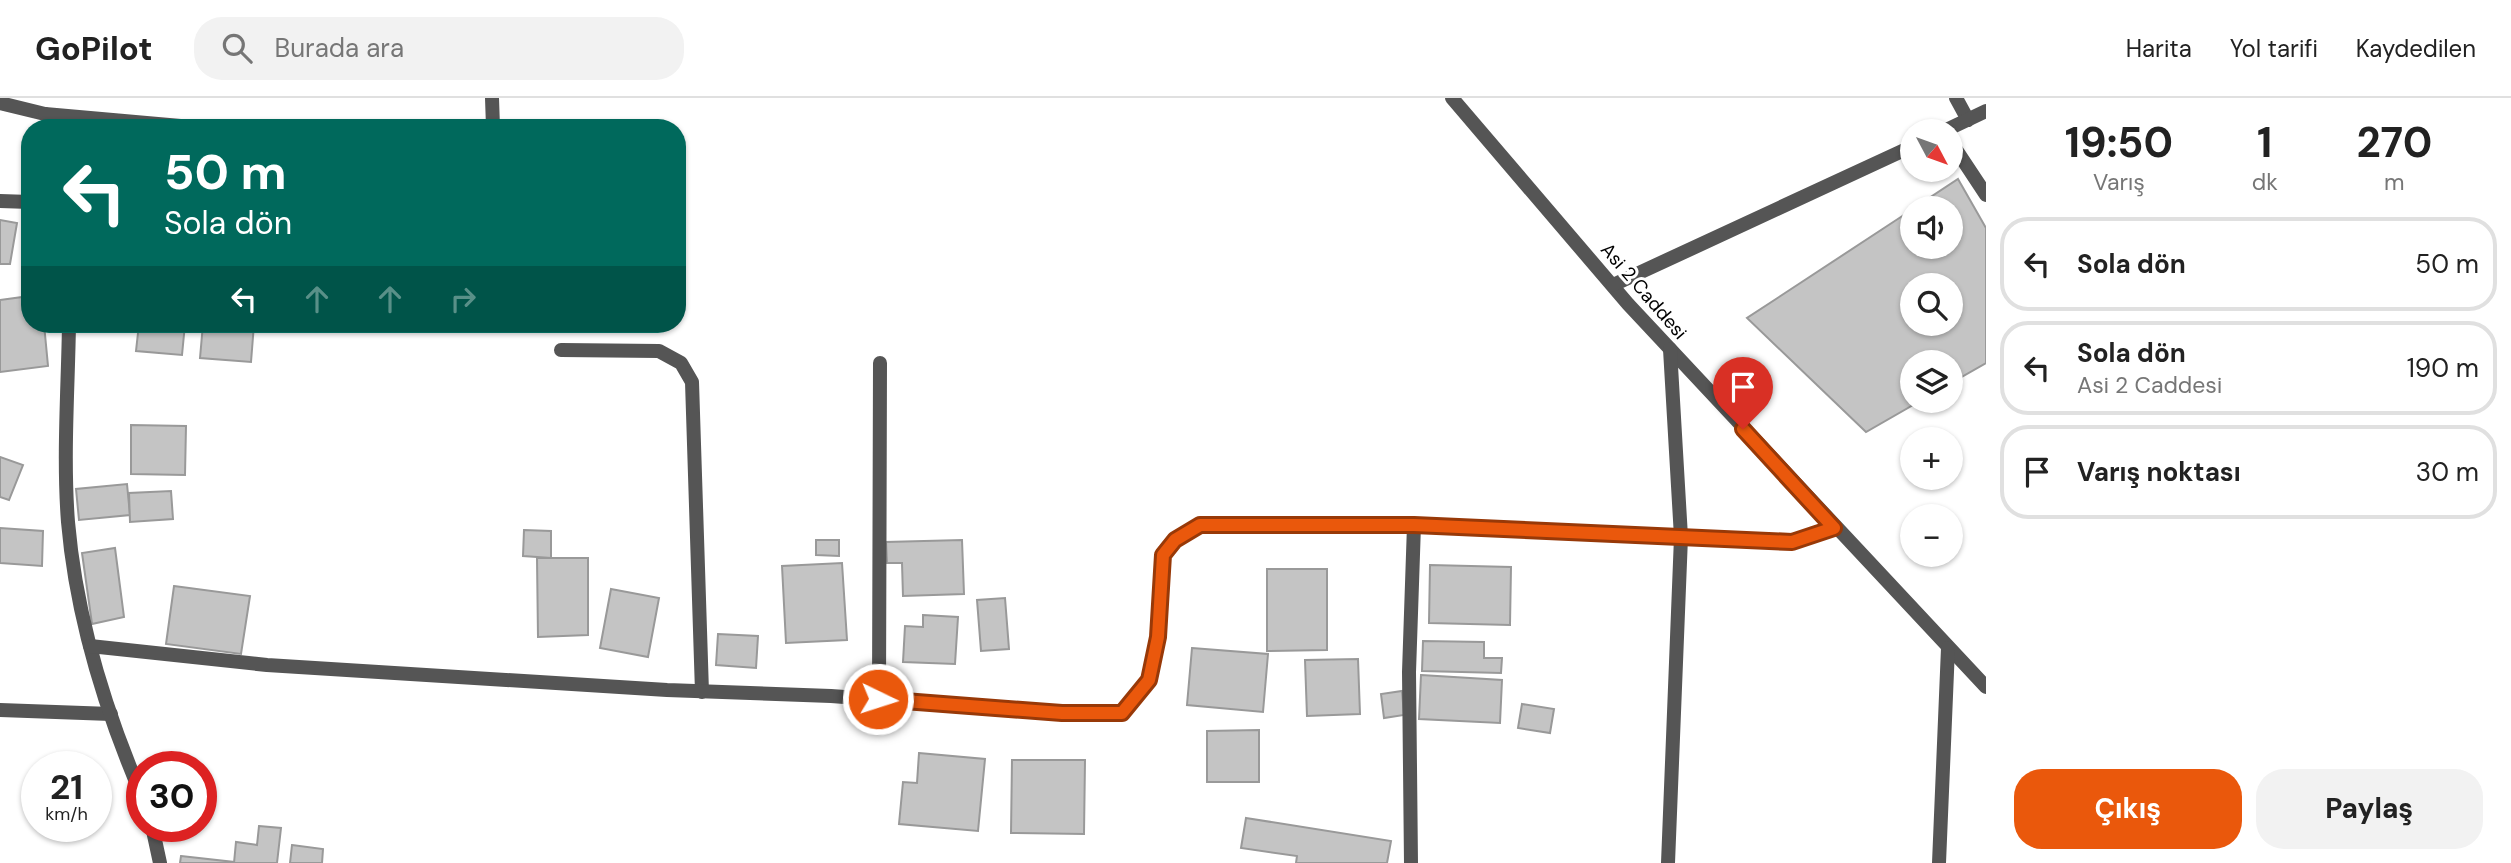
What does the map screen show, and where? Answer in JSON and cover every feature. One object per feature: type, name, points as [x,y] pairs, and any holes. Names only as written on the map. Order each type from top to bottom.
[{"type":"street","points":[[492,98],[493,119]]},
{"type":"street","name":"Asi 2 Caddesi","points":[[1452,98],[1670,349],[1834,528],[1986,687]]},
{"type":"street","points":[[1956,98],[1968,120]]},
{"type":"street","points":[[0,103],[45,114],[101,119]]},
{"type":"street","points":[[1964,122],[1986,111]]},
{"type":"street","points":[[45,114],[50,119]]},
{"type":"street","points":[[1613,285],[1900,152]]},
{"type":"street","points":[[1964,162],[1986,195]]},
{"type":"street","points":[[0,201],[21,202]]},
{"type":"street","points":[[69,333],[68,522],[90,646],[126,758]]},
{"type":"street","points":[[1668,863],[1681,537],[1670,349]]},
{"type":"street","points":[[561,350],[659,351],[670,355],[688,372],[692,382],[702,692]]},
{"type":"street","points":[[878,699],[880,362]]},
{"type":"street","points":[[90,646],[267,665],[702,692],[878,699],[1062,713],[1122,713],[1149,680],[1158,637],[1163,555],[1175,540],[1200,525],[1414,525],[1792,542],[1834,528]]},
{"type":"street","points":[[1411,863],[1409,672],[1414,525]]},
{"type":"street","points":[[1939,863],[1948,648]]},
{"type":"street","points":[[0,710],[111,714]]},
{"type":"street","points":[[155,842],[160,863]]},
{"type":"building","points":[[1953,182],[1960,182],[1986,228],[1986,363],[1963,376],[1963,350],[1900,350],[1900,412],[1866,432],[1747,318],[1900,218],[1900,259],[1963,259],[1963,196],[1932,196]]},
{"type":"building","points":[[0,220],[17,223],[10,264],[0,264]]},
{"type":"building","points":[[21,297],[21,333],[45,333],[48,366],[0,372],[0,300]]},
{"type":"building","points":[[138,333],[184,333],[182,355],[136,351]]},
{"type":"building","points":[[202,333],[253,333],[251,362],[200,358]]},
{"type":"building","points":[[131,425],[186,426],[185,475],[131,474]]},
{"type":"building","points":[[0,457],[23,465],[9,500],[0,497]]},
{"type":"building","points":[[127,484],[130,515],[79,520],[76,489]]},
{"type":"building","points":[[171,491],[173,519],[130,522],[129,493]]},
{"type":"building","points":[[0,528],[43,531],[42,566],[0,563]]},
{"type":"building","points":[[524,530],[551,531],[551,558],[523,556]]},
{"type":"building","points":[[816,540],[839,540],[839,556],[816,555]]},
{"type":"building","points":[[962,540],[964,594],[903,596],[902,563],[887,563],[886,542]]},
{"type":"building","points":[[115,548],[124,617],[92,624],[82,553]]},
{"type":"building","points":[[537,558],[588,558],[588,635],[538,637]]},
{"type":"building","points":[[842,563],[847,640],[786,643],[782,566]]},
{"type":"building","points":[[1430,565],[1511,567],[1510,625],[1429,623]]},
{"type":"building","points":[[1267,569],[1327,569],[1327,650],[1267,651]]},
{"type":"building","points":[[174,586],[250,596],[241,654],[166,644]]},
{"type":"building","points":[[611,589],[659,598],[648,657],[600,648]]},
{"type":"building","points":[[1005,598],[1009,649],[981,651],[977,600]]},
{"type":"building","points":[[923,615],[958,617],[955,664],[903,662],[905,626],[923,627]]},
{"type":"building","points":[[718,634],[758,636],[756,668],[716,665]]},
{"type":"building","points":[[1423,641],[1484,642],[1484,658],[1502,658],[1501,673],[1422,671]]},
{"type":"building","points":[[1192,648],[1268,654],[1263,712],[1187,705]]},
{"type":"building","points":[[1358,659],[1360,714],[1307,716],[1305,660]]},
{"type":"building","points":[[1421,675],[1502,680],[1500,723],[1419,719]]},
{"type":"building","points":[[1402,691],[1404,715],[1384,718],[1381,694]]},
{"type":"building","points":[[1522,704],[1554,709],[1550,733],[1518,728]]},
{"type":"building","points":[[1259,730],[1259,782],[1207,782],[1207,731]]},
{"type":"building","points":[[919,753],[985,759],[978,831],[899,824],[903,782],[917,783]]},
{"type":"building","points":[[1012,760],[1085,760],[1084,834],[1011,833]]},
{"type":"building","points":[[1246,818],[1391,841],[1387,863],[1296,863],[1297,856],[1241,848]]},
{"type":"building","points":[[259,826],[281,828],[277,863],[234,863],[236,842],[257,845]]},
{"type":"building","points":[[292,845],[323,849],[322,863],[290,863]]},
{"type":"building","points":[[181,856],[234,862],[234,863],[180,863]]},
{"type":"route","points":[[878,699],[1062,713],[1122,713],[1149,680],[1158,637],[1163,555],[1175,540],[1200,525],[1414,525],[1496,531],[1600,532],[1792,542],[1834,528],[1743,429]]}]
